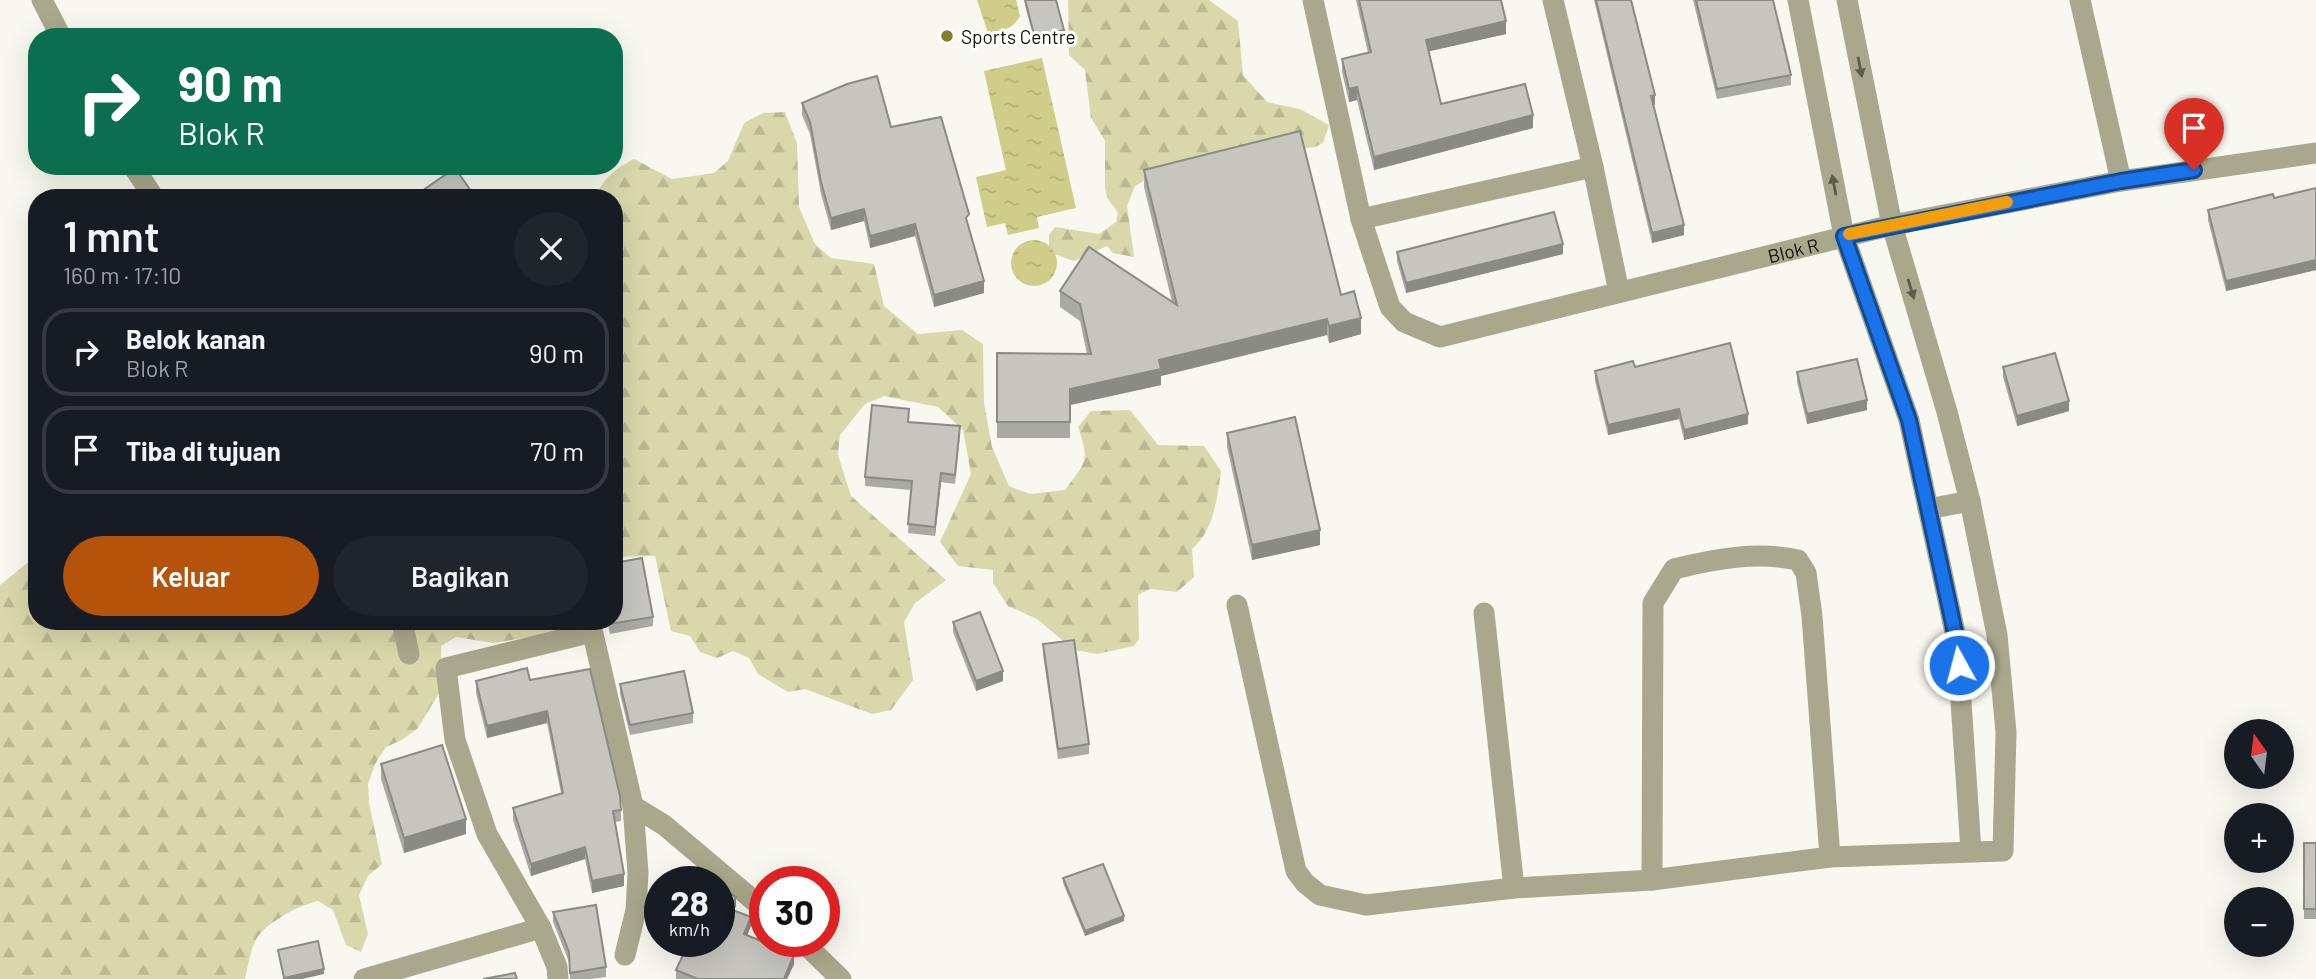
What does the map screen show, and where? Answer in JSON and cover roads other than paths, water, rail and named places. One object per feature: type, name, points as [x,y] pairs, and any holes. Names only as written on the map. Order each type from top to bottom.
[{"type":"street","points":[[42,0],[56,28]]},
{"type":"street","points":[[1313,0],[1361,219],[1593,167]]},
{"type":"street","points":[[1553,0],[1593,167],[1619,292]]},
{"type":"street","points":[[1798,0],[1844,236],[1909,420],[1957,642],[1971,851]]},
{"type":"street","points":[[1237,605],[1296,871],[1305,883],[1320,895],[1366,905],[1514,888],[1652,880],[1830,857],[2003,851],[2006,732],[1997,635],[1970,501],[1892,225],[1847,0]]},
{"type":"street","points":[[2080,0],[2121,181]]},
{"type":"street","name":"Blok R","points":[[1361,219],[1391,307],[1404,322],[1440,337],[1892,225],[2121,181],[2316,153]]},
{"type":"street","points":[[1928,509],[1970,501]]},
{"type":"street","points":[[1652,880],[1653,603],[1674,569],[1707,561],[1758,556],[1786,557],[1798,560],[1806,573],[1812,616],[1830,857]]},
{"type":"street","points":[[1484,613],[1514,888]]},
{"type":"street","points":[[404,630],[410,654]]},
{"type":"street","points":[[558,979],[557,967],[541,928],[487,834],[455,740],[446,668],[580,630]]},
{"type":"street","points":[[592,630],[633,806],[638,873],[635,910],[625,955]]},
{"type":"street","points":[[633,806],[664,825],[749,897]]},
{"type":"street","points":[[364,979],[541,928]]},
{"type":"street","points":[[818,957],[841,979]]},
{"type":"water","points":[[977,0],[1016,0],[1020,16],[1007,29],[988,33]]},
{"type":"water","points":[[1042,58],[1076,208],[1037,217],[1039,228],[1008,235],[1005,223],[987,227],[976,177],[1006,170],[984,71]]},
{"type":"water","points":[[1034,240],[1050,247],[1057,263],[1050,279],[1034,286],[1018,279],[1011,263],[1018,247]]},
{"type":"place","name":"Sports Centre","points":[[947,36]]}]
